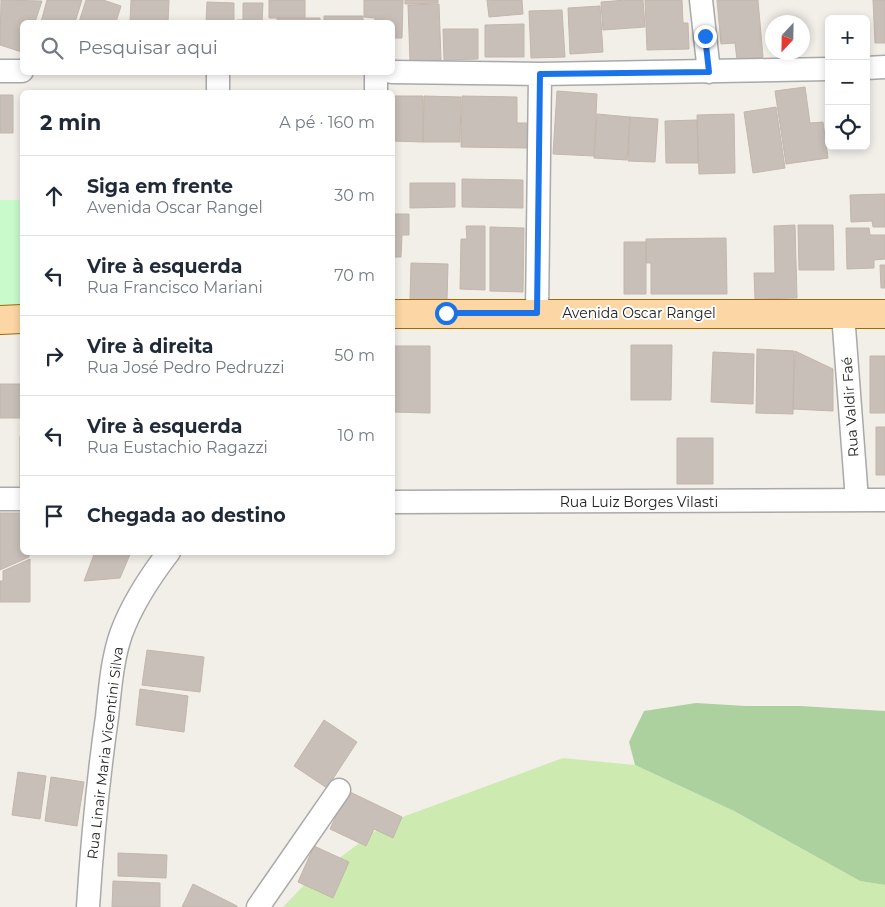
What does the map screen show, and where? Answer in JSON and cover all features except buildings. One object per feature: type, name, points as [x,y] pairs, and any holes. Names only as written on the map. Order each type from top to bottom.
[{"type":"main road","name":"Avenida Oscar Rangel","points":[[395,314],[885,314]]},
{"type":"main road","points":[[0,320],[20,319]]},
{"type":"street","points":[[701,0],[709,72]]},
{"type":"street","points":[[870,68],[885,67]]},
{"type":"street","points":[[395,72],[540,74],[825,69]]},
{"type":"street","points":[[0,71],[20,71]]},
{"type":"street","points":[[537,313],[540,74]]},
{"type":"street","points":[[218,75],[218,90]]},
{"type":"street","points":[[376,75],[376,90]]},
{"type":"street","name":"Rua Valdir Faé","points":[[843,314],[857,500]]},
{"type":"street","points":[[0,499],[20,499]]},
{"type":"street","name":"Rua Luiz Borges Vilasti","points":[[395,502],[885,500]]},
{"type":"street","name":"Rua Linair Maria Vicentini Silva","points":[[88,907],[103,744],[113,666],[120,636],[130,613],[148,579],[167,555]]},
{"type":"street","points":[[258,907],[340,790]]},
{"type":"green space","points":[[0,200],[20,200],[20,306],[0,306]]},
{"type":"green space","points":[[696,703],[885,711],[885,885],[860,881],[734,811],[635,765],[629,742],[644,711]]},
{"type":"green space","points":[[563,758],[635,765],[734,811],[860,881],[885,885],[885,907],[283,907],[305,884],[386,823]]},
{"type":"route","points":[[446,313],[537,313],[540,74],[709,72],[705,36]]}]
